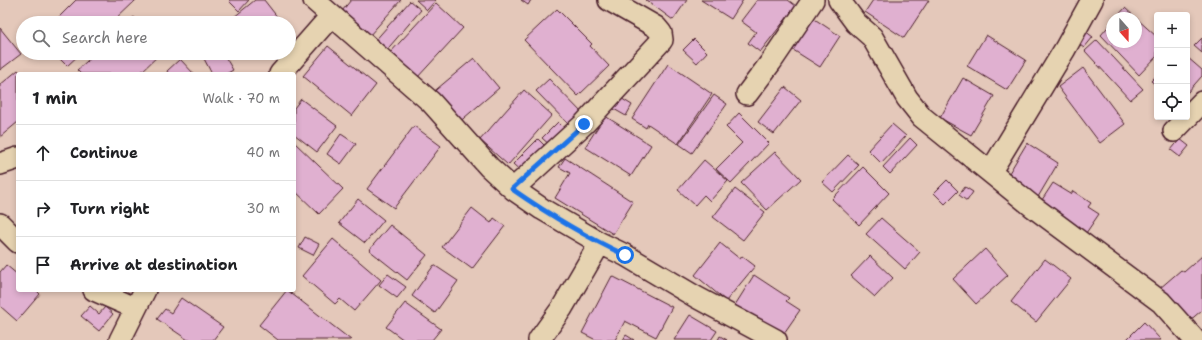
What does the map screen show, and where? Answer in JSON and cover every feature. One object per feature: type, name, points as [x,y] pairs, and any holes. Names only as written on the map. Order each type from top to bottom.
[{"type":"street","points":[[314,0],[330,16],[431,102],[489,167],[512,189],[542,210],[600,243],[625,255],[696,297],[776,340]]},
{"type":"street","points":[[512,189],[584,124],[662,40],[661,33],[656,27],[609,0]]},
{"type":"street","points":[[747,94],[771,62],[813,0]]},
{"type":"street","points":[[839,0],[856,23],[872,37],[907,98],[922,117],[1032,206],[1161,302],[1195,340]]},
{"type":"street","points":[[991,172],[1092,0]]},
{"type":"street","points":[[296,55],[330,16]]},
{"type":"street","points":[[282,72],[292,60]]},
{"type":"street","points":[[1174,131],[1202,102]]},
{"type":"street","points":[[0,164],[16,159]]},
{"type":"street","points":[[0,224],[16,240]]},
{"type":"street","points":[[539,340],[562,308],[600,243]]},
{"type":"street","points":[[99,292],[135,308]]},
{"type":"street","points":[[120,340],[144,292]]},
{"type":"building","points":[[76,0],[136,0],[119,16],[60,16]]},
{"type":"building","points":[[249,0],[239,11],[229,1]]},
{"type":"building","points":[[255,0],[264,0],[277,16],[235,16]]},
{"type":"building","points":[[351,0],[401,0],[369,36],[342,11]]},
{"type":"building","points":[[416,0],[436,0],[427,10]]},
{"type":"building","points":[[521,0],[531,0],[528,5]]},
{"type":"building","points":[[646,0],[687,0],[673,20]]},
{"type":"building","points":[[701,0],[743,0],[731,19]]},
{"type":"building","points":[[757,0],[788,0],[796,6],[760,52],[748,43],[756,32],[741,21]]},
{"type":"building","points":[[873,0],[929,0],[904,38],[865,12]]},
{"type":"building","points":[[410,1],[421,10],[384,53],[373,43]]},
{"type":"building","points":[[436,3],[463,28],[416,79],[389,54]]},
{"type":"building","points":[[1125,8],[1129,12],[1121,12]]},
{"type":"building","points":[[557,9],[592,44],[590,46],[609,66],[578,96],[524,40]]},
{"type":"building","points":[[810,16],[840,36],[820,67],[790,48]]},
{"type":"building","points":[[1142,23],[1154,34],[1154,59],[1139,75],[1113,48],[1142,48]]},
{"type":"building","points":[[0,28],[16,48],[16,58],[0,70]]},
{"type":"building","points":[[1081,28],[1093,37],[1084,48],[1072,39]]},
{"type":"building","points":[[1106,29],[1106,40],[1101,35]]},
{"type":"building","points":[[986,35],[1026,60],[1007,90],[967,66]]},
{"type":"building","points":[[1202,38],[1202,53],[1194,46]]},
{"type":"building","points":[[694,39],[707,52],[697,63],[683,50]]},
{"type":"building","points":[[1097,40],[1143,89],[1130,100],[1085,51]]},
{"type":"building","points":[[328,46],[376,85],[352,116],[303,76]]},
{"type":"building","points":[[474,58],[499,88],[457,124],[431,94]]},
{"type":"building","points":[[61,60],[73,60],[67,66]]},
{"type":"building","points":[[88,60],[154,60],[141,72],[79,72],[77,70]]},
{"type":"building","points":[[179,60],[181,60],[192,72],[168,72]]},
{"type":"building","points":[[205,60],[227,60],[233,70],[230,72],[211,72]]},
{"type":"building","points":[[1190,60],[1202,70],[1202,76],[1190,90]]},
{"type":"building","points":[[668,64],[712,94],[678,144],[648,124],[646,128],[632,119]]},
{"type":"building","points":[[1083,68],[1125,124],[1100,143],[1058,87]]},
{"type":"building","points":[[18,70],[20,72],[16,72],[16,124],[0,137],[0,85]]},
{"type":"building","points":[[963,78],[994,96],[971,135],[940,118]]},
{"type":"building","points":[[549,79],[585,116],[572,128],[536,91]]},
{"type":"building","points":[[785,87],[801,100],[774,134],[758,122]]},
{"type":"building","points":[[524,90],[552,115],[508,165],[480,140]]},
{"type":"building","points":[[714,95],[727,104],[692,153],[679,144]]},
{"type":"building","points":[[619,97],[632,105],[626,116],[612,108]]},
{"type":"building","points":[[301,99],[337,126],[317,152],[296,136],[296,105]]},
{"type":"building","points":[[739,113],[769,143],[731,183],[716,169],[742,143],[726,127]]},
{"type":"building","points":[[605,116],[651,145],[631,176],[585,147]]},
{"type":"building","points":[[558,122],[566,130],[551,146],[542,138]]},
{"type":"building","points":[[892,124],[906,136],[881,163],[868,150]]},
{"type":"building","points":[[414,126],[441,146],[394,208],[367,189]]},
{"type":"building","points":[[341,134],[356,144],[341,164],[327,154]]},
{"type":"building","points":[[910,138],[917,145],[890,174],[883,167]]},
{"type":"building","points":[[538,139],[548,149],[524,174],[513,164]]},
{"type":"building","points":[[1180,139],[1189,146],[1180,157],[1171,150]]},
{"type":"building","points":[[1027,143],[1058,163],[1038,197],[1006,178]]},
{"type":"building","points":[[296,144],[343,189],[319,214],[296,192]]},
{"type":"building","points":[[775,152],[801,179],[767,210],[741,183]]},
{"type":"building","points":[[848,155],[859,165],[833,192],[822,182]]},
{"type":"building","points":[[565,158],[633,202],[613,234],[555,198],[570,173],[559,167]]},
{"type":"building","points":[[704,160],[728,181],[710,201],[704,195],[695,205],[678,190]]},
{"type":"building","points":[[863,167],[889,193],[859,225],[832,199]]},
{"type":"building","points":[[947,180],[958,191],[945,204],[934,193]]},
{"type":"building","points":[[1053,183],[1071,194],[1073,191],[1091,203],[1088,207],[1099,214],[1086,233],[1040,203]]},
{"type":"building","points":[[965,187],[973,192],[967,201],[959,195]]},
{"type":"building","points":[[735,189],[765,212],[743,240],[713,217]]},
{"type":"building","points":[[358,199],[384,220],[365,243],[339,223]]},
{"type":"building","points":[[472,208],[491,223],[494,218],[505,226],[472,269],[442,247]]},
{"type":"building","points":[[881,218],[920,252],[905,269],[866,234]]},
{"type":"building","points":[[390,225],[427,255],[407,280],[369,250]]},
{"type":"building","points":[[305,237],[319,244],[313,255],[299,248]]},
{"type":"building","points":[[333,239],[381,280],[354,311],[340,299],[335,304],[302,276]]},
{"type":"building","points":[[720,243],[740,259],[742,256],[755,266],[726,301],[695,275]]},
{"type":"building","points":[[985,249],[1008,275],[976,304],[953,279]]},
{"type":"building","points":[[870,256],[893,278],[875,297],[851,276]]},
{"type":"building","points":[[1202,256],[1202,310],[1188,322],[1159,289],[1181,270],[1184,272]]},
{"type":"building","points":[[1045,259],[1071,279],[1036,322],[1011,302]]},
{"type":"building","points":[[6,265],[16,273],[16,292],[38,292],[40,294],[17,321],[0,306],[0,272]]},
{"type":"building","points":[[434,265],[458,281],[435,313],[412,296]]},
{"type":"building","points":[[388,274],[406,287],[397,298],[379,285]]},
{"type":"building","points":[[754,275],[789,298],[786,301],[800,310],[782,336],[735,305]]},
{"type":"building","points":[[612,276],[672,307],[656,337],[625,321],[615,340],[596,340],[582,333]]},
{"type":"building","points":[[285,292],[290,292],[351,340],[278,340],[259,325]]},
{"type":"building","points":[[181,298],[223,327],[213,340],[188,340],[157,319],[165,309],[171,313]]},
{"type":"building","points":[[405,303],[441,329],[432,340],[404,340],[386,327]]},
{"type":"building","points":[[90,306],[99,314],[105,307],[113,314],[99,331],[81,316]]},
{"type":"building","points":[[690,315],[717,331],[711,340],[674,340]]},
{"type":"building","points":[[1144,322],[1161,340],[1126,340]]},
{"type":"building","points":[[626,335],[634,340],[623,340]]},
{"type":"building","points":[[720,336],[727,340],[718,340]]},
{"type":"route","points":[[584,124],[512,189],[542,210],[600,243],[625,255]]}]
